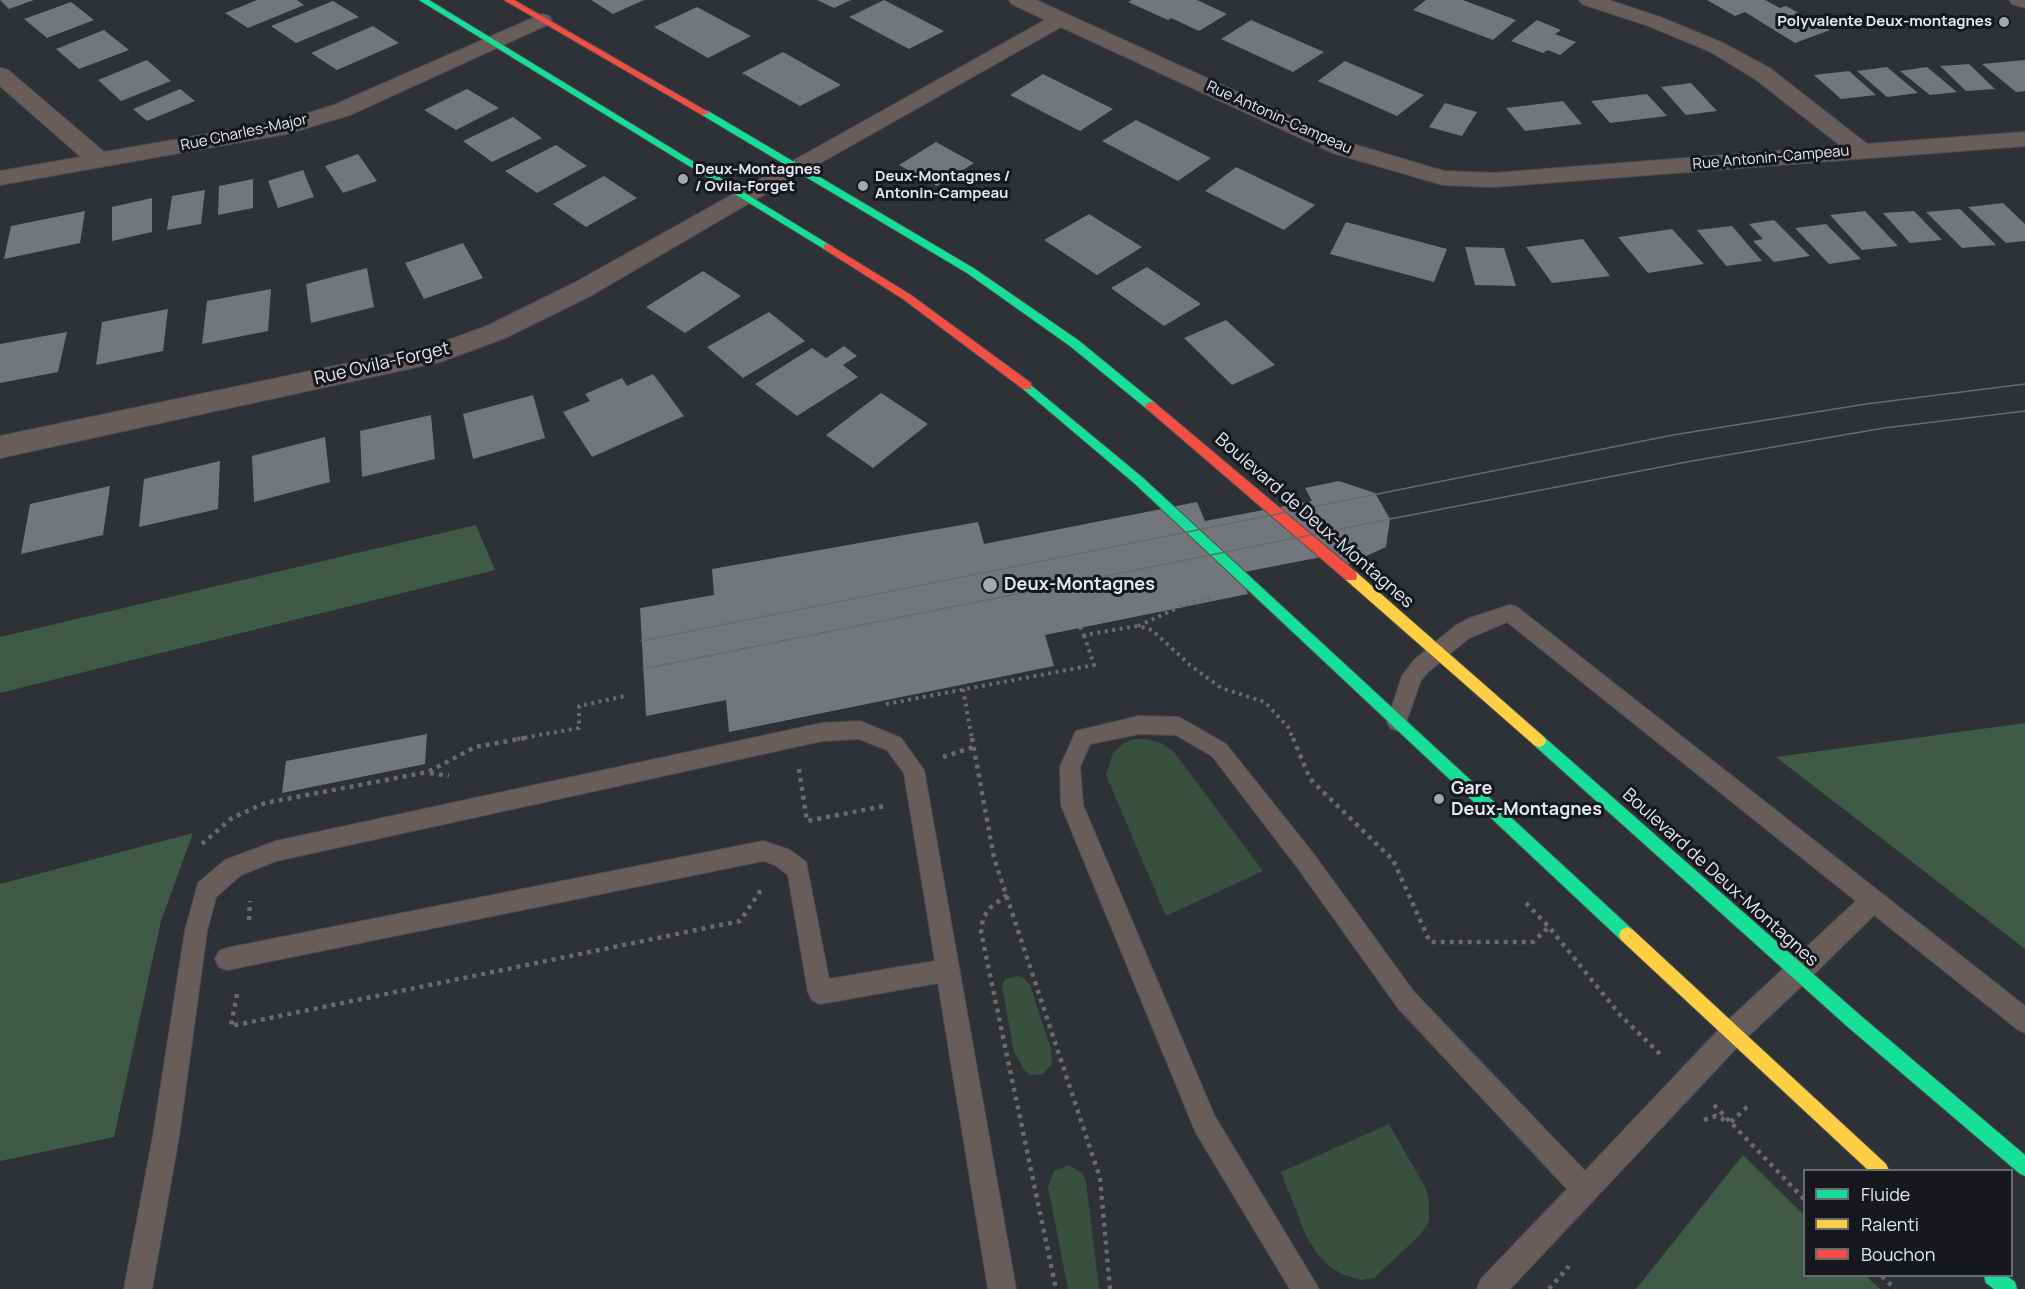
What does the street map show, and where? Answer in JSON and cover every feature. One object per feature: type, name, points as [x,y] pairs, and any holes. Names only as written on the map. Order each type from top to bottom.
[{"type":"street","points":[[423,0],[907,297],[1016,375],[1138,480],[1879,1169]]},
{"type":"street","name":"Boulevard de Deux-Montagnes","points":[[508,0],[797,167],[971,271],[1074,343],[1210,455],[1438,651],[1800,972],[2025,1167]]},
{"type":"street","name":"Rue Antonin-Campeau","points":[[1019,0],[1341,148],[1443,178],[1494,180],[2025,139]]},
{"type":"street","points":[[1589,0],[1653,21],[1716,47],[1763,74],[1861,151]]},
{"type":"street","points":[[2019,0],[2025,2]]},
{"type":"street","points":[[797,167],[1061,19]]},
{"type":"street","name":"Rue Charles-Major","points":[[0,178],[286,127],[342,110],[542,20]]},
{"type":"street","points":[[0,75],[100,161]]},
{"type":"street","name":"Rue Ovila-Forget","points":[[0,447],[440,353],[496,332],[583,290],[797,167]]},
{"type":"street","points":[[1995,1277],[2008,1289]]},
{"type":"lane","points":[[1397,722],[1412,676],[1438,651],[1477,624],[1510,613],[2025,1021]]},
{"type":"lane","points":[[1305,1289],[1205,1124],[1072,805],[1070,766],[1083,737],[1139,725],[1179,726],[1219,750],[1305,860],[1406,1000],[1586,1190]]},
{"type":"lane","points":[[138,1289],[166,1136],[196,931],[206,891],[233,867],[276,851],[810,735],[861,730],[894,744],[914,770],[1002,1289]]},
{"type":"lane","points":[[227,959],[763,851],[782,857],[798,869],[820,992],[948,970]]},
{"type":"lane","points":[[1491,1289],[1732,1033],[1800,972],[1872,901]]},
{"type":"path","points":[[1084,635],[1138,626],[1188,603]]},
{"type":"path","points":[[1138,626],[1152,630],[1190,665],[1221,688],[1265,702],[1288,727],[1310,779],[1393,860],[1430,942],[1533,942],[1556,921]]},
{"type":"path","points":[[1080,627],[1094,664],[963,690],[994,858],[1100,1178],[1110,1289]]},
{"type":"path","points":[[936,759],[974,747]]},
{"type":"path","points":[[788,771],[808,766]]},
{"type":"path","points":[[799,769],[807,821],[892,804]]},
{"type":"path","points":[[237,994],[231,1026],[740,921],[764,886]]},
{"type":"path","points":[[248,927],[251,891]]},
{"type":"path","points":[[1007,895],[991,907],[983,918],[981,932],[1056,1289]]},
{"type":"path","points":[[1731,1122],[1803,1198]]},
{"type":"path","points":[[1884,1277],[1895,1289]]},
{"type":"green space","points":[[476,525],[495,570],[0,693],[0,637]]},
{"type":"green space","points":[[2025,723],[2025,949],[1776,757]]},
{"type":"green space","points":[[1135,739],[1161,743],[1174,752],[1263,871],[1166,916],[1106,775],[1113,753],[1124,743]]},
{"type":"green space","points":[[193,833],[161,921],[114,1137],[0,1161],[0,884]]},
{"type":"green space","points":[[1017,976],[1024,978],[1030,985],[1051,1049],[1052,1064],[1043,1074],[1031,1075],[1025,1071],[1014,1052],[1002,986],[1005,979]]},
{"type":"green space","points":[[1389,1124],[1426,1189],[1429,1221],[1421,1234],[1374,1278],[1360,1280],[1342,1274],[1329,1266],[1317,1253],[1306,1236],[1281,1172]]},
{"type":"green space","points":[[1743,1155],[1803,1214],[1803,1277],[1867,1277],[1880,1289],[1636,1289]]},
{"type":"green space","points":[[1069,1165],[1082,1173],[1086,1182],[1099,1289],[1068,1289],[1048,1187],[1054,1171]]},
{"type":"building","points":[[0,0],[34,0],[9,9]]},
{"type":"building","points":[[257,0],[297,0],[304,5],[248,28],[225,13]]},
{"type":"building","points":[[591,0],[644,0],[613,14]]},
{"type":"building","points":[[817,0],[851,0],[834,8]]},
{"type":"building","points":[[884,0],[944,31],[909,49],[849,17]]},
{"type":"building","points":[[1132,0],[1197,0],[1227,14],[1199,31],[1128,2]]},
{"type":"building","points":[[1426,0],[1463,0],[1516,20],[1493,40],[1413,10]]},
{"type":"building","points":[[1707,0],[1765,0],[1780,8],[1786,6],[1830,30],[1795,43],[1745,12],[1735,16]]},
{"type":"building","points":[[333,1],[359,17],[296,43],[271,26]]},
{"type":"building","points":[[71,2],[94,20],[47,38],[24,19]]},
{"type":"building","points":[[697,7],[751,36],[708,58],[654,27]]},
{"type":"building","points":[[1251,20],[1324,52],[1293,72],[1221,39]]},
{"type":"building","points":[[1537,20],[1561,30],[1555,34],[1576,42],[1560,55],[1548,50],[1543,53],[1511,41]]},
{"type":"building","points":[[373,26],[399,43],[337,70],[311,53]]},
{"type":"building","points":[[104,30],[129,50],[79,69],[56,49]]},
{"type":"building","points":[[783,52],[841,85],[800,106],[742,73]]},
{"type":"building","points":[[147,60],[171,81],[121,101],[98,80]]},
{"type":"building","points":[[2025,60],[2025,91],[2016,92],[1982,64]]},
{"type":"building","points":[[1345,61],[1424,95],[1397,116],[1318,81]]},
{"type":"building","points":[[1969,64],[1995,89],[1966,91],[1940,66]]},
{"type":"building","points":[[1887,67],[1918,93],[1887,97],[1857,71]]},
{"type":"building","points":[[1927,67],[1957,92],[1930,95],[1900,71]]},
{"type":"building","points":[[1849,71],[1876,95],[1841,99],[1814,75]]},
{"type":"building","points":[[1043,74],[1113,109],[1080,131],[1010,95]]},
{"type":"building","points":[[1691,83],[1717,111],[1686,115],[1661,87]]},
{"type":"building","points":[[180,89],[195,101],[147,121],[133,109]]},
{"type":"building","points":[[467,89],[499,108],[456,130],[424,110]]},
{"type":"building","points":[[1647,94],[1667,116],[1610,123],[1591,101]]},
{"type":"building","points":[[1563,101],[1582,124],[1525,131],[1506,108]]},
{"type":"building","points":[[1445,103],[1477,112],[1462,136],[1429,127]]},
{"type":"building","points":[[513,117],[542,138],[492,162],[463,141]]},
{"type":"building","points":[[1136,120],[1211,158],[1178,181],[1102,141]]},
{"type":"building","points":[[936,142],[974,163],[937,186],[899,165]]},
{"type":"building","points":[[556,145],[587,166],[537,193],[505,171]]},
{"type":"building","points":[[358,154],[377,181],[343,193],[325,166]]},
{"type":"building","points":[[1236,167],[1315,205],[1284,230],[1205,191]]},
{"type":"building","points":[[303,170],[314,197],[278,208],[268,181]]},
{"type":"building","points":[[604,176],[637,198],[586,227],[553,204]]},
{"type":"building","points":[[253,179],[253,208],[218,215],[219,186]]},
{"type":"building","points":[[205,190],[201,224],[167,230],[172,196]]},
{"type":"building","points":[[152,198],[152,232],[112,241],[112,207]]},
{"type":"building","points":[[2003,203],[2025,224],[2025,241],[2006,243],[1968,207]]},
{"type":"building","points":[[1960,209],[1996,245],[1962,248],[1926,212]]},
{"type":"building","points":[[85,211],[80,243],[4,259],[11,226]]},
{"type":"building","points":[[1865,211],[1898,246],[1862,250],[1830,215]]},
{"type":"building","points":[[1914,211],[1942,240],[1910,243],[1883,213]]},
{"type":"building","points":[[1089,214],[1142,247],[1097,275],[1044,240]]},
{"type":"building","points":[[1774,220],[1810,256],[1774,262],[1753,241],[1763,239],[1749,224]]},
{"type":"building","points":[[1346,222],[1447,249],[1434,282],[1330,254]]},
{"type":"building","points":[[1826,224],[1861,259],[1829,264],[1795,228]]},
{"type":"building","points":[[1732,226],[1762,261],[1726,266],[1697,230]]},
{"type":"building","points":[[1672,229],[1704,264],[1648,273],[1618,237]]},
{"type":"building","points":[[1583,239],[1610,276],[1552,283],[1526,247]]},
{"type":"building","points":[[463,243],[483,278],[424,299],[405,263]]},
{"type":"building","points":[[1465,247],[1504,248],[1516,286],[1475,285]]},
{"type":"building","points":[[1147,267],[1201,304],[1164,326],[1111,288]]},
{"type":"building","points":[[367,268],[374,307],[311,323],[306,284]]},
{"type":"building","points":[[703,271],[741,296],[685,333],[646,307]]},
{"type":"building","points":[[271,289],[268,331],[202,344],[207,301]]},
{"type":"building","points":[[168,309],[163,351],[96,365],[102,322]]},
{"type":"building","points":[[769,312],[805,341],[743,378],[707,347]]},
{"type":"building","points":[[1226,320],[1275,365],[1232,385],[1184,338]]},
{"type":"building","points":[[67,332],[58,372],[0,383],[0,344]]},
{"type":"building","points":[[844,346],[857,356],[843,365],[858,377],[797,416],[755,384],[812,348],[826,358]]},
{"type":"building","points":[[653,374],[684,416],[592,457],[563,412],[590,401],[585,394],[622,378],[627,386]]},
{"type":"building","points":[[881,393],[928,424],[873,468],[826,435]]},
{"type":"building","points":[[533,395],[545,438],[473,459],[463,414]]},
{"type":"building","points":[[431,415],[435,459],[362,477],[360,431]]},
{"type":"building","points":[[325,437],[330,482],[254,502],[252,456]]},
{"type":"building","points":[[220,461],[218,509],[139,527],[144,479]]},
{"type":"building","name":"Deux-Montagnes","points":[[1339,481],[1375,493],[1390,519],[1386,547],[1340,568],[1332,555],[1239,573],[1248,594],[1045,635],[1054,666],[729,732],[726,700],[646,716],[640,608],[714,595],[712,569],[978,522],[984,544],[1197,502],[1205,521],[1312,501],[1305,488]]},
{"type":"building","points":[[110,486],[103,535],[21,554],[30,504]]},
{"type":"building","points":[[427,734],[425,764],[282,793],[286,761]]},
{"type":"tram line","points":[[641,641],[1673,435],[1866,404],[2025,384]]},
{"type":"tram line","points":[[643,669],[1390,519],[1692,461],[1884,428],[2025,411]]},
{"type":"traffic: fast","points":[[423,0],[828,247]]},
{"type":"traffic: fast","points":[[705,113],[971,271],[1074,343],[1151,406]]},
{"type":"traffic: fast","points":[[1027,386],[1138,480],[1627,935]]},
{"type":"traffic: fast","points":[[1539,741],[1855,1022],[2025,1167]]},
{"type":"traffic: fast","points":[[1994,1277],[2008,1289]]},
{"type":"traffic: slow","points":[[1351,576],[1539,741]]},
{"type":"traffic: slow","points":[[1627,935],[1879,1169]]},
{"type":"traffic: jam","points":[[508,0],[705,113]]},
{"type":"traffic: jam","points":[[828,247],[907,297],[1027,386]]},
{"type":"traffic: jam","points":[[1151,406],[1351,576]]},
{"type":"place","name":"Polyvalente Deux-montagnes","points":[[2004,22]]},
{"type":"place","name":"Deux-Montagnes / Ovila-Forget","points":[[683,179]]},
{"type":"place","name":"Deux-Montagnes / Antonin-Campeau","points":[[863,186]]},
{"type":"place","name":"Deux-Montagnes","points":[[990,585]]},
{"type":"place","name":"Gare Deux-Montagnes","points":[[1439,799]]}]
